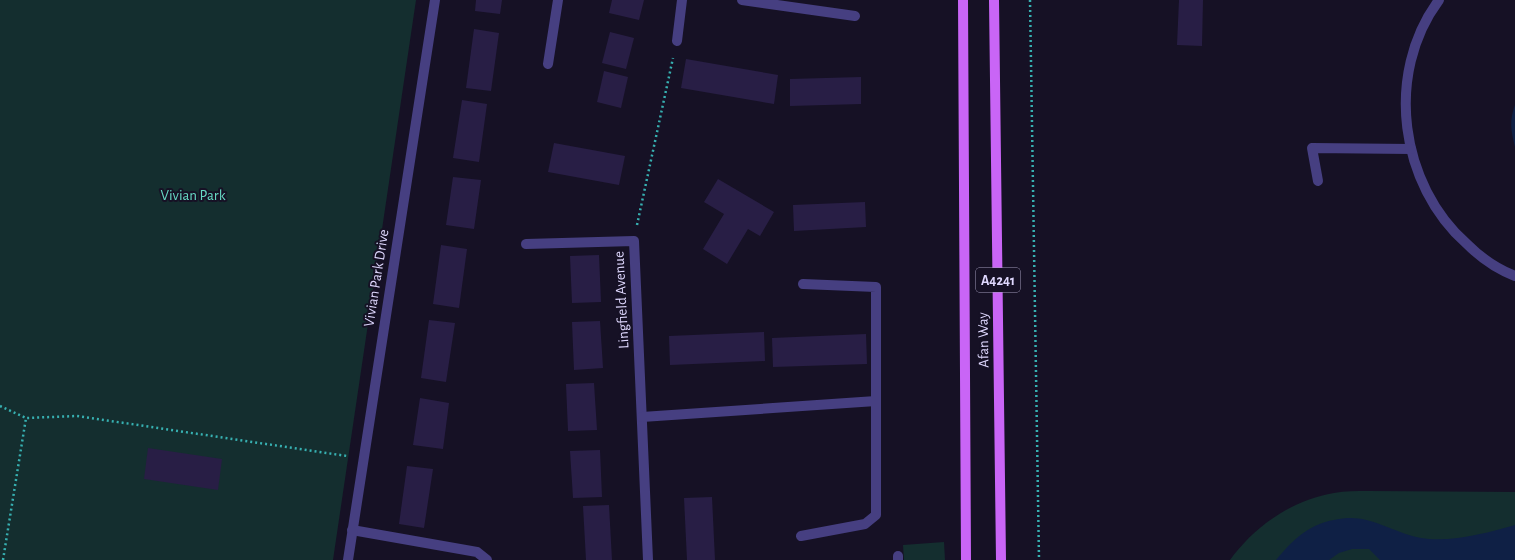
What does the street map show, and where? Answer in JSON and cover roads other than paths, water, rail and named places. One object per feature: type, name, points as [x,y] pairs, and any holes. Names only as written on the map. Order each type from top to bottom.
[{"type":"main road","name":"Afan Way","points":[[963,0],[966,560]]},
{"type":"main road","name":"Afan Way","points":[[994,0],[1001,560]]},
{"type":"street","name":"Vivian Park Drive","points":[[348,560],[435,0]]},
{"type":"street","points":[[548,64],[558,0]]},
{"type":"street","points":[[677,42],[682,0]]},
{"type":"street","points":[[742,0],[855,16]]},
{"type":"street","points":[[1439,0],[1428,18],[1420,36],[1409,70],[1406,114],[1411,149],[1417,170],[1426,191],[1448,226],[1480,256],[1504,272],[1515,276]]},
{"type":"street","points":[[1318,181],[1312,148],[1411,149]]},
{"type":"street","name":"Lingfield Avenue","points":[[526,244],[634,241],[648,560]]},
{"type":"street","points":[[801,536],[865,524],[876,515],[876,286],[803,284]]},
{"type":"street","points":[[642,417],[876,401]]},
{"type":"street","points":[[352,530],[477,552],[487,560]]},
{"type":"water","points":[[1515,105],[1515,147],[1511,126]]},
{"type":"water","points":[[1347,518],[1358,518],[1413,536],[1432,539],[1468,536],[1515,525],[1515,560],[1380,560],[1369,549],[1352,549],[1339,553],[1329,560],[1276,560],[1291,543],[1315,526],[1325,522]]},
{"type":"park label","name":"Vivian Park","points":[[193,195]]}]
